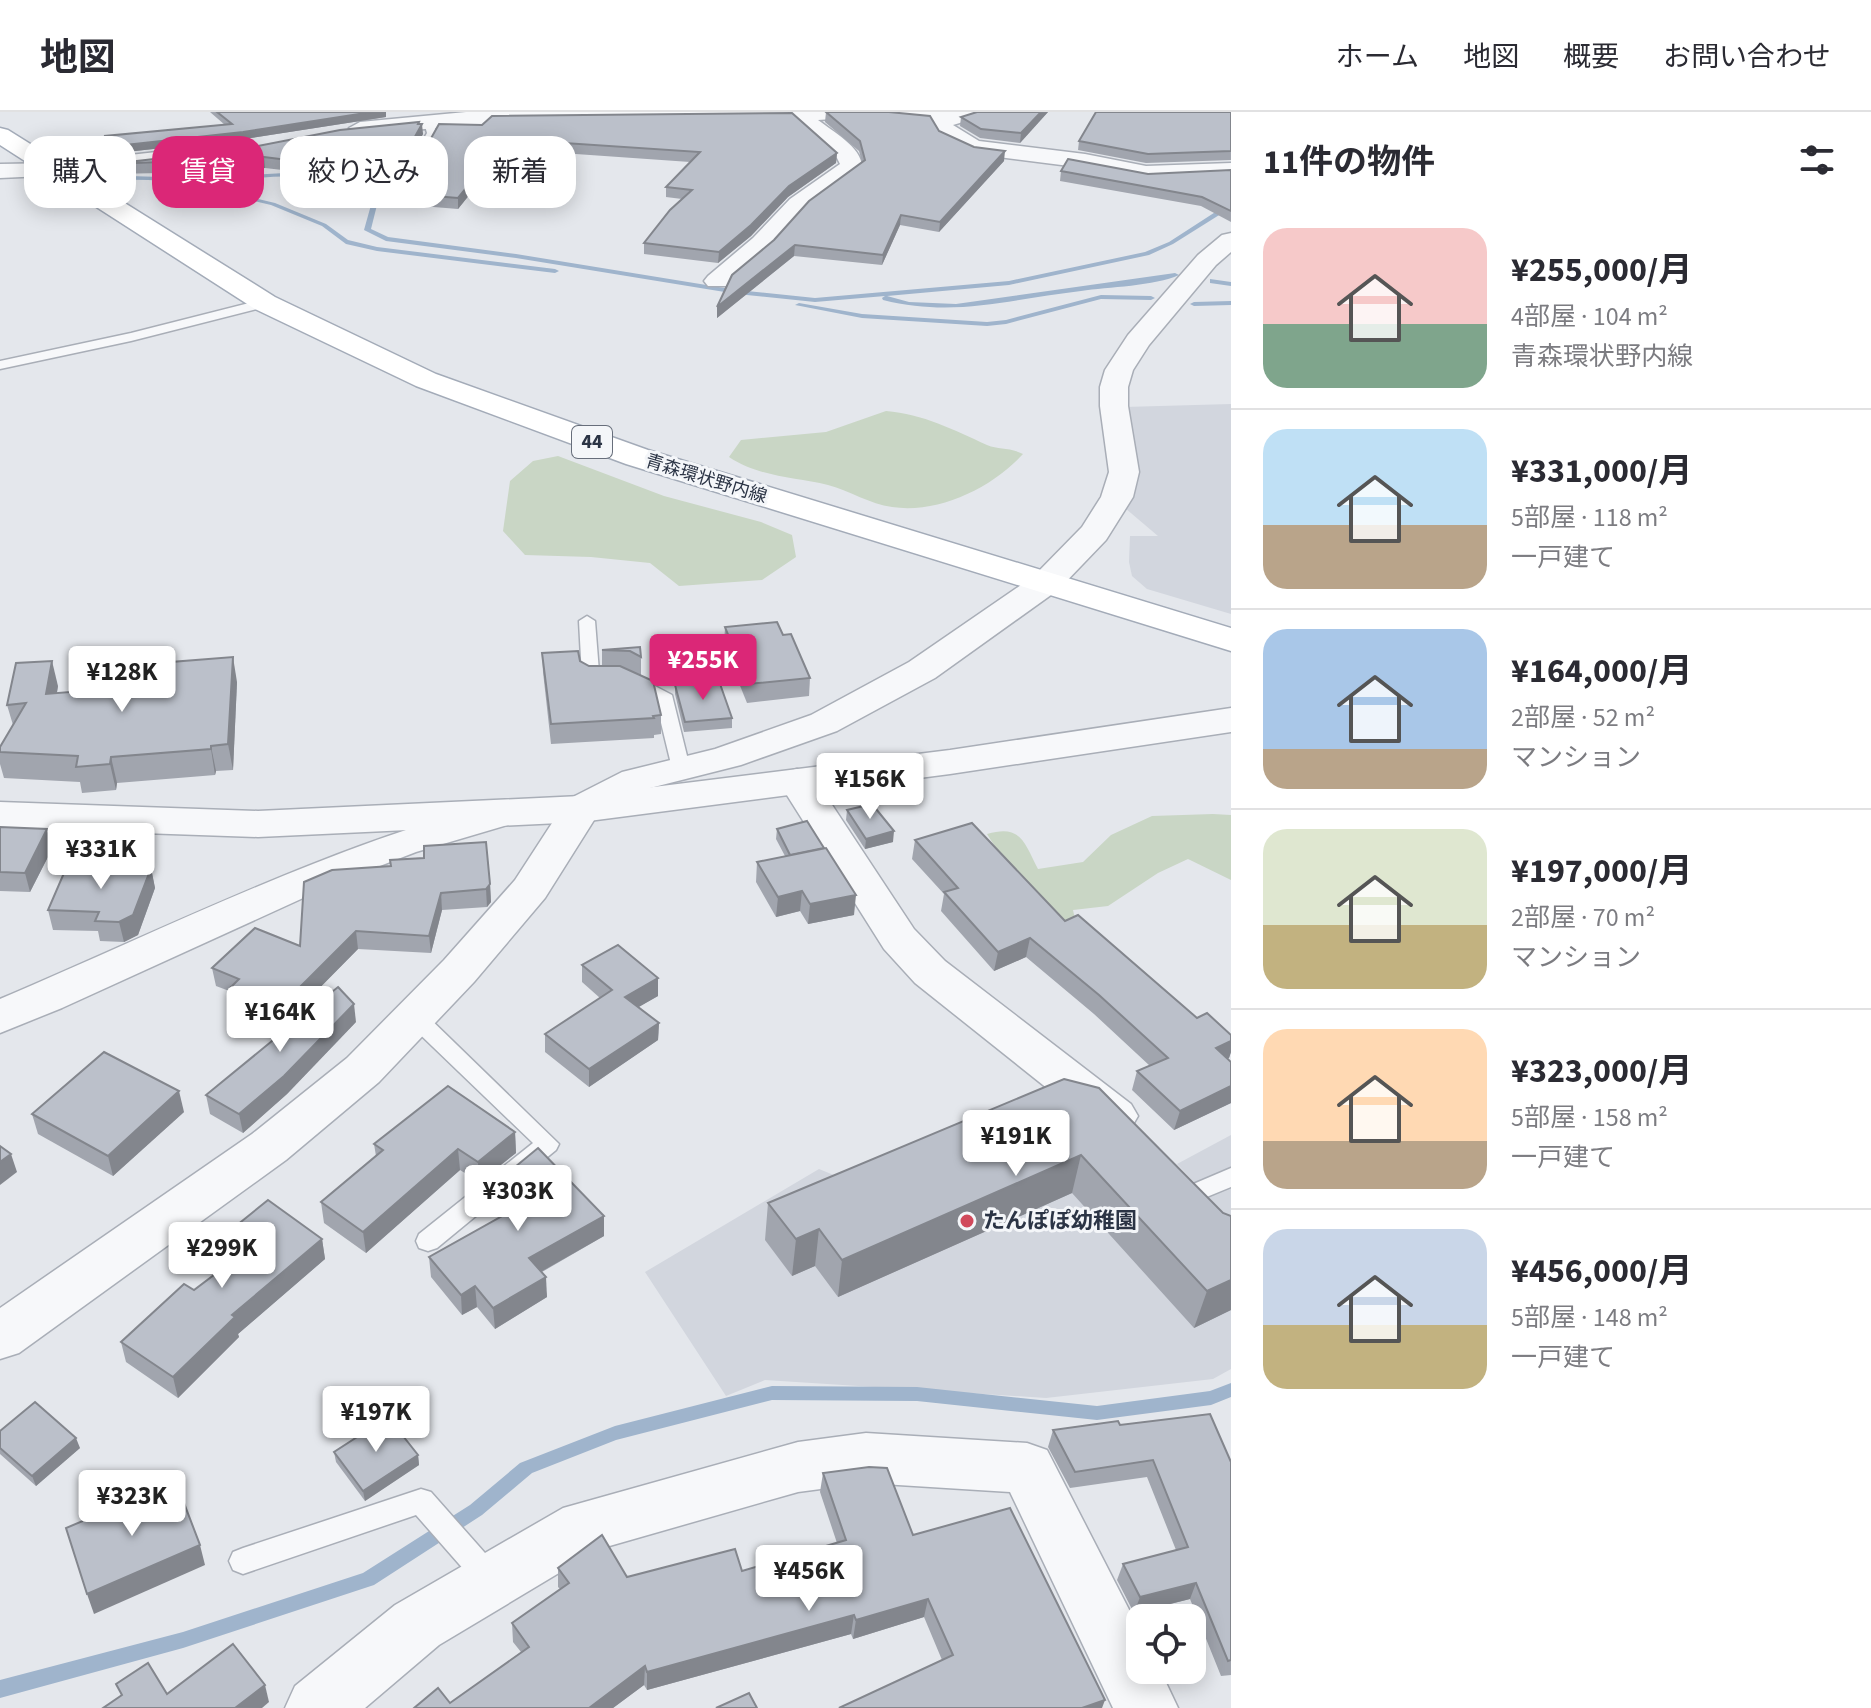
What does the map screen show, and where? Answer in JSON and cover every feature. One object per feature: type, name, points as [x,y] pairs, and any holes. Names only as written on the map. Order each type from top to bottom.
[{"type":"main road","name":"青森環状野内線","points":[[0,135],[24,149]]},
{"type":"main road","name":"青森環状野内線","points":[[112,208],[265,303],[426,380],[503,411],[637,457],[1231,640]]},
{"type":"street","points":[[340,131],[427,121],[533,115],[799,115],[847,112]]},
{"type":"street","points":[[885,112],[939,118],[964,117],[976,112]]},
{"type":"street","points":[[717,281],[762,243],[798,204],[851,167],[851,160],[845,153],[799,115]]},
{"type":"street","points":[[939,118],[947,133],[974,147],[1085,161],[1146,173],[1231,170]]},
{"type":"street","points":[[0,171],[24,171]]},
{"type":"street","points":[[0,1337],[269,1147],[363,1070],[459,971],[530,889],[581,809],[636,780],[728,757],[824,723],[922,670],[1046,583],[1095,533],[1117,497],[1124,472],[1114,406],[1114,387],[1119,370],[1138,341],[1207,260],[1231,240]]},
{"type":"street","points":[[0,815],[258,824],[581,809],[1231,720]]},
{"type":"street","points":[[797,781],[899,939],[930,972],[1107,1109],[1149,1152],[1215,1198]]},
{"type":"street","points":[[0,1017],[94,978],[259,899],[371,853],[507,812]]},
{"type":"street","points":[[317,1708],[481,1570],[584,1527],[798,1467],[866,1458],[1027,1468],[1146,1708]]},
{"type":"lane","points":[[427,121],[430,136]]},
{"type":"lane","points":[[0,365],[131,337],[265,303]]},
{"type":"lane","points":[[587,621],[591,677],[624,677],[663,695],[681,768]]},
{"type":"lane","points":[[414,1016],[548,1144],[428,1241]]},
{"type":"lane","points":[[243,1561],[421,1501],[481,1570]]},
{"type":"shaded area","points":[[1231,404],[1231,614],[1147,589],[1132,576],[1130,536],[1158,536],[1125,508],[1124,407]]},
{"type":"shaded area","name":"たんぽぽ幼稚園","points":[[1007,1126],[1231,1251],[1231,1369],[1213,1379],[1046,1398],[765,1380],[726,1396],[645,1272],[819,1169],[841,1178]]},
{"type":"shaded area","points":[[1231,1135],[1231,1221],[1177,1164]]},
{"type":"green space","points":[[886,411],[926,419],[987,445],[1023,454],[980,488],[945,502],[910,508],[892,507],[828,485],[765,473],[729,457],[741,440],[826,432]]},
{"type":"green space","points":[[558,456],[664,496],[761,522],[792,535],[796,557],[762,580],[679,586],[650,563],[525,555],[503,531],[510,481],[533,461]]},
{"type":"green space","points":[[1231,815],[1231,880],[1188,859],[1158,873],[1108,906],[1073,910],[1075,919],[1059,927],[1041,919],[987,834],[1007,831],[1020,838],[1038,869],[1083,862],[1111,835],[1152,816]]},
{"type":"building","points":[[217,112],[372,112],[207,136],[152,136],[152,142],[136,144],[136,136],[105,136],[232,124]]},
{"type":"building","points":[[826,112],[889,112],[930,116],[939,131],[974,147],[1005,151],[940,222],[901,215],[883,255],[795,245],[717,307],[732,275],[774,240],[809,201],[865,160],[860,141]]},
{"type":"building","points":[[977,112],[1041,112],[1021,133],[981,129],[961,117]]},
{"type":"building","points":[[1096,112],[1231,112],[1231,151],[1148,154],[1079,141]]},
{"type":"building","points":[[792,113],[837,153],[789,186],[719,252],[644,243],[670,210],[692,190],[666,187],[700,152],[576,144],[576,136],[464,136],[464,191],[458,198],[448,197],[448,136],[432,136],[439,124],[482,125],[492,116]]},
{"type":"building","points":[[422,124],[415,136],[309,136],[340,130]]},
{"type":"building","points":[[280,142],[280,159],[264,157],[264,145]]},
{"type":"building","points":[[1068,159],[1148,174],[1231,170],[1231,211],[1202,197],[1061,171]]},
{"type":"building","points":[[777,622],[783,635],[791,634],[810,678],[748,684],[725,627]]},
{"type":"building","points":[[640,647],[641,657],[630,651],[602,650]]},
{"type":"building","points":[[578,651],[580,661],[589,666],[620,666],[653,681],[661,715],[654,718],[551,724],[542,653]]},
{"type":"building","points":[[233,657],[228,744],[211,746],[211,749],[111,757],[110,764],[76,767],[78,756],[0,752],[26,703],[7,705],[16,663],[52,661],[46,694],[169,684],[171,662]]},
{"type":"building","points":[[719,681],[732,718],[685,722],[675,685]]},
{"type":"building","points":[[872,804],[894,831],[866,839],[847,810]]},
{"type":"building","points":[[807,821],[824,848],[790,855],[777,829]]},
{"type":"building","points":[[972,823],[1065,921],[1078,915],[1197,1018],[1207,1013],[1231,1035],[1231,1041],[1216,1048],[1231,1062],[1231,1086],[1180,1111],[1137,1071],[1168,1058],[1099,995],[1030,938],[998,952],[944,892],[958,888],[915,840]]},
{"type":"building","points":[[0,827],[47,829],[25,873],[0,872]]},
{"type":"building","points":[[486,842],[490,884],[486,889],[441,893],[429,936],[356,931],[279,1008],[231,987],[239,979],[212,968],[255,928],[300,946],[304,882],[332,870],[391,866],[390,860],[424,858],[424,846]]},
{"type":"building","points":[[826,848],[856,895],[810,904],[802,891],[778,897],[757,862]]},
{"type":"building","points":[[67,866],[151,868],[133,915],[119,922],[95,921],[99,912],[48,910]]},
{"type":"building","points":[[618,945],[658,978],[625,997],[659,1023],[589,1069],[545,1034],[612,990],[582,965]]},
{"type":"building","points":[[338,987],[354,1004],[284,1076],[239,1114],[206,1095]]},
{"type":"building","points":[[104,1052],[179,1091],[108,1156],[32,1114]]},
{"type":"building","points":[[1064,1079],[1099,1088],[1223,1213],[1231,1216],[1231,1280],[1207,1291],[1081,1155],[842,1260],[819,1229],[796,1239],[768,1203]]},
{"type":"building","points":[[448,1086],[515,1132],[478,1162],[458,1149],[363,1232],[321,1202],[383,1150],[374,1144]]},
{"type":"building","points":[[0,1146],[11,1154],[0,1162]]},
{"type":"building","points":[[538,1148],[604,1216],[529,1258],[546,1277],[493,1308],[475,1286],[461,1295],[429,1257],[520,1206],[498,1181]]},
{"type":"building","points":[[268,1200],[322,1239],[232,1315],[235,1317],[173,1377],[121,1342],[184,1284],[194,1290],[247,1250],[226,1234]]},
{"type":"building","points":[[35,1402],[76,1438],[32,1476],[0,1448],[0,1431]]},
{"type":"building","points":[[1210,1414],[1231,1462],[1231,1660],[1228,1661],[1196,1583],[1140,1597],[1123,1564],[1188,1547],[1153,1460],[1075,1472],[1053,1430],[1118,1421],[1120,1425]]},
{"type":"building","points":[[388,1417],[418,1455],[363,1491],[334,1452]]},
{"type":"building","points":[[887,1468],[913,1535],[1010,1508],[1105,1700],[1082,1708],[839,1708],[953,1655],[928,1599],[856,1620],[854,1615],[647,1672],[645,1666],[589,1708],[414,1708],[438,1688],[450,1703],[529,1647],[512,1623],[569,1583],[558,1568],[602,1535],[627,1577],[735,1549],[742,1571],[846,1540],[823,1473]]},
{"type":"building","points":[[176,1482],[200,1545],[87,1594],[66,1528]]},
{"type":"building","points":[[233,1644],[265,1685],[235,1708],[103,1708],[122,1695],[116,1684],[148,1663],[167,1694]]},
{"type":"building","points":[[749,1693],[757,1708],[716,1708]]},
{"type":"waterway","points":[[136,178],[190,180],[285,175],[335,178],[372,193],[374,205],[367,230],[386,239],[516,256],[737,292],[815,300],[1009,283],[1147,254],[1171,243],[1222,210],[1231,208]]},
{"type":"waterway","points":[[264,202],[324,225],[346,242],[377,249],[555,271]]},
{"type":"waterway","points":[[886,298],[909,304],[956,306],[1175,275]]},
{"type":"waterway","points":[[1213,281],[1231,284]]},
{"type":"waterway","points":[[799,305],[862,316],[987,324],[1006,322],[1101,297],[1151,298]]},
{"type":"waterway","points":[[1194,304],[1231,303]]},
{"type":"waterway","points":[[0,1689],[183,1640],[368,1579],[476,1510],[526,1468],[615,1433],[772,1393],[917,1394],[1097,1413],[1211,1398],[1231,1390]]},
{"type":"place","name":"たんぽぽ幼稚園","points":[[967,1221]]}]
